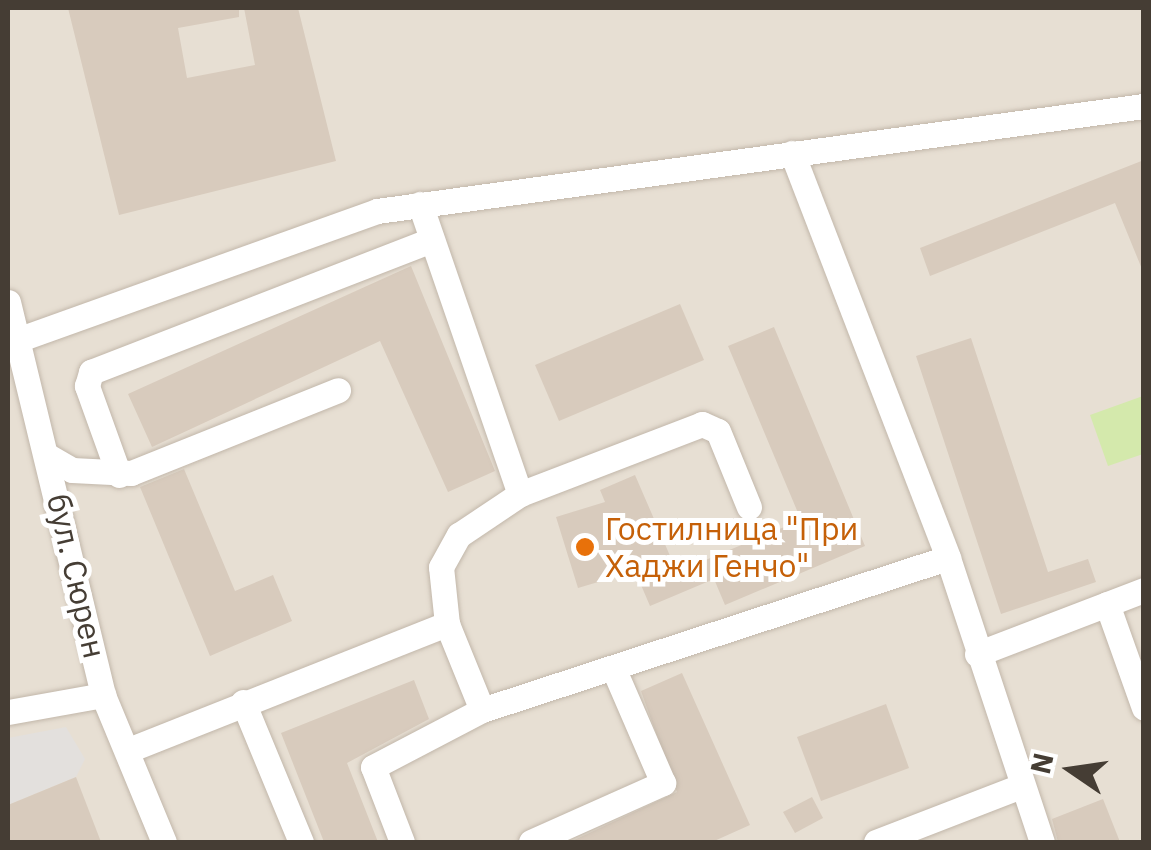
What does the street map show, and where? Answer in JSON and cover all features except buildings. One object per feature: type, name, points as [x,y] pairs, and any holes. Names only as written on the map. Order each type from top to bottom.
[{"type":"street","points":[[17,340],[377,210],[1144,106]]},
{"type":"street","points":[[792,153],[948,558],[1042,842]]},
{"type":"street","points":[[420,204],[520,494]]},
{"type":"street","points":[[119,475],[87,386],[91,372],[431,240]]},
{"type":"street","name":"бул. Сюрен","points":[[8,302],[104,695],[131,749],[164,842]]},
{"type":"street","points":[[48,456],[119,475],[338,390]]},
{"type":"street","points":[[482,710],[447,624],[441,567],[459,534],[520,494],[712,424],[749,507]]},
{"type":"street","points":[[402,842],[373,767],[482,710],[948,558]]},
{"type":"street","points":[[977,654],[1144,590]]},
{"type":"street","points":[[1108,604],[1144,708]]},
{"type":"street","points":[[131,749],[447,624]]},
{"type":"street","points":[[531,842],[663,784],[614,670]]},
{"type":"street","points":[[8,712],[104,695]]},
{"type":"street","points":[[243,702],[301,842]]},
{"type":"street","points":[[876,842],[1021,786]]},
{"type":"shaded area","points":[[8,8],[1143,8],[1143,842],[8,842]]},
{"type":"shaded area","points":[[66,727],[85,759],[76,777],[8,805],[8,738]]},
{"type":"green space","points":[[1143,396],[1143,454],[1108,466],[1090,415]]},
{"type":"place","name":"Гостилница \"При Хаджи Генчо\"","points":[[585,547]]}]
